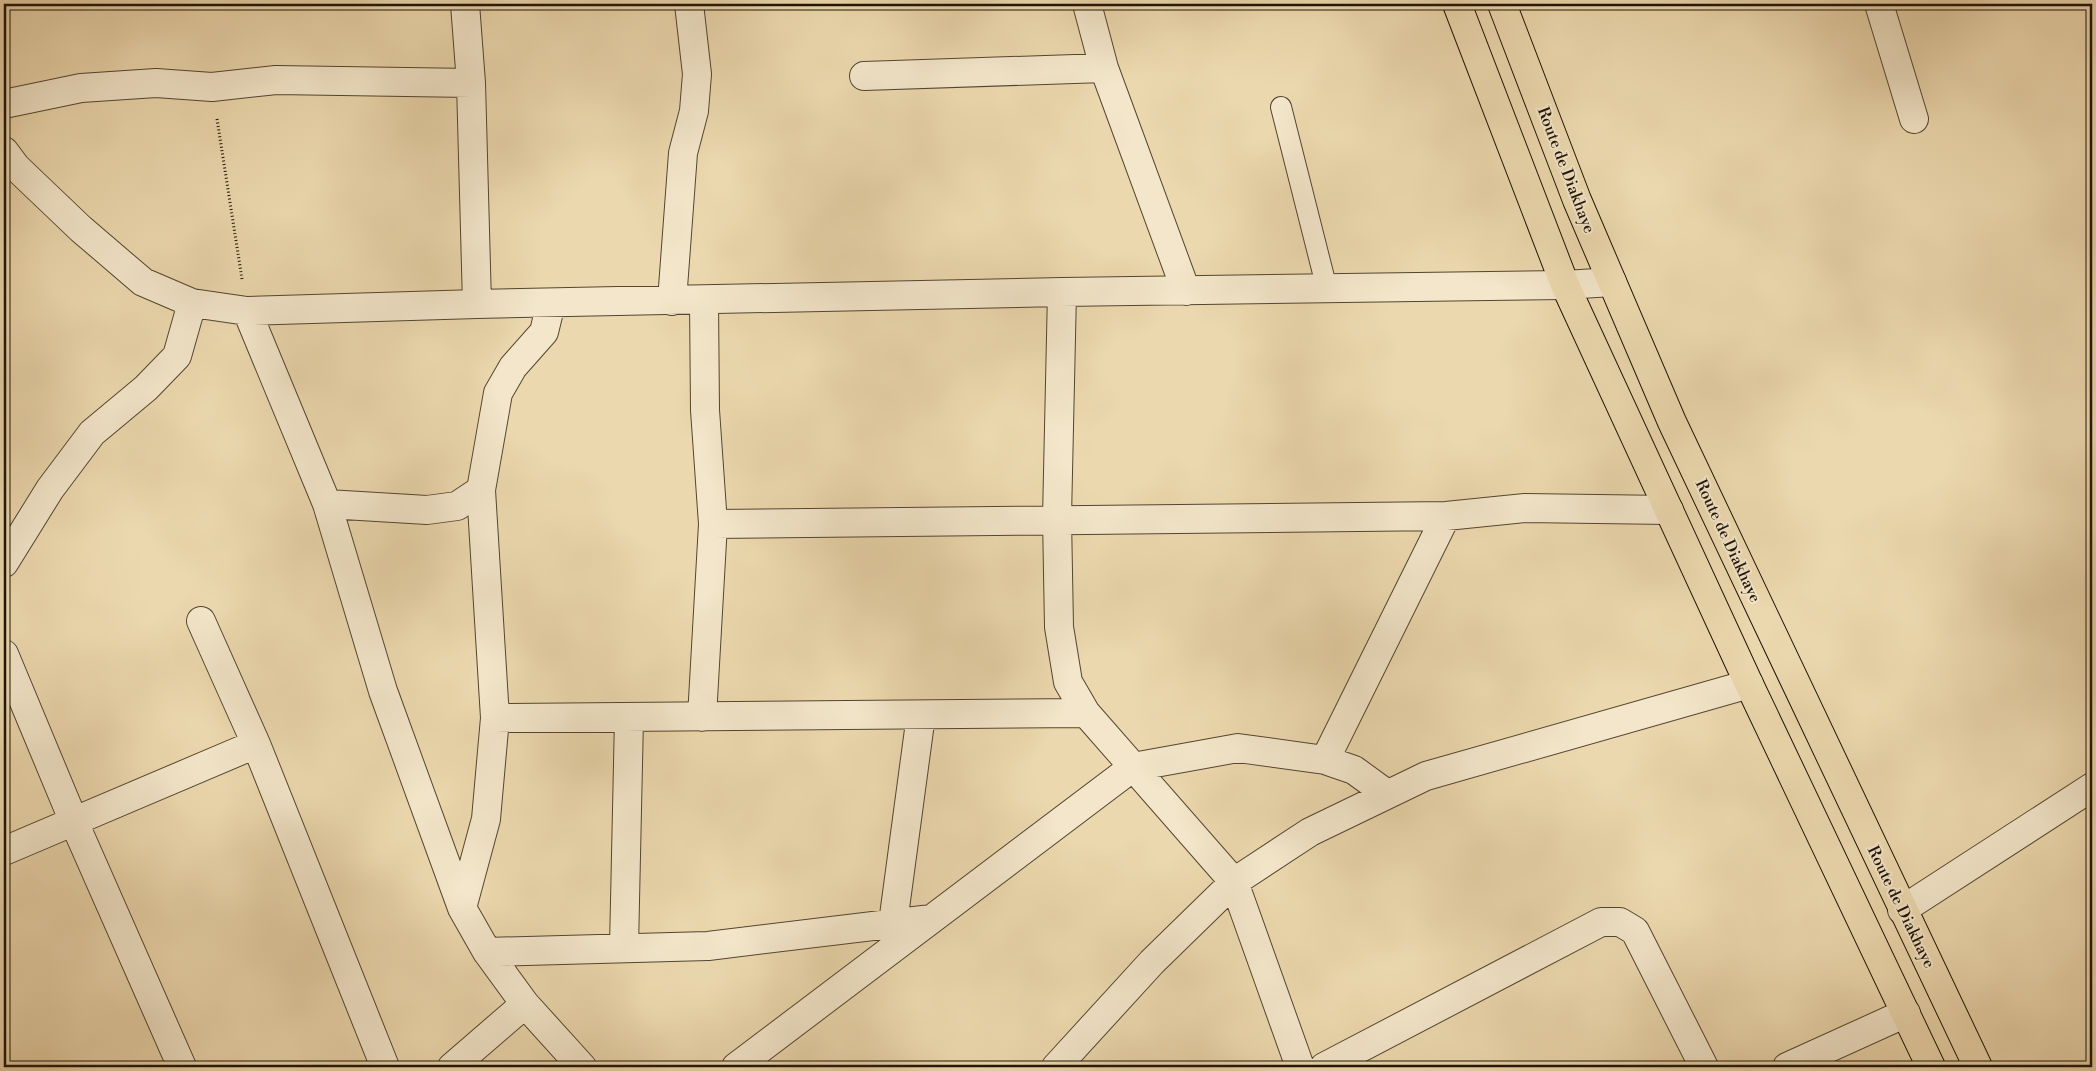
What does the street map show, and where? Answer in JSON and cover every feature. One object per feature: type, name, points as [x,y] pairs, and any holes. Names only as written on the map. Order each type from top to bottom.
[{"type":"main road","points":[[1457,4],[1565,285],[1749,684],[1932,1067]]},
{"type":"main road","name":"Route de Diakhaye","points":[[1502,4],[1577,200],[1677,431],[1902,910],[1978,1067]]},
{"type":"street","points":[[466,4],[471,83],[477,304]]},
{"type":"street","points":[[672,301],[684,153],[694,111],[697,74],[689,4]]},
{"type":"street","points":[[1087,4],[1104,68],[1186,291]]},
{"type":"street","points":[[1879,4],[1914,119]]},
{"type":"street","points":[[864,76],[1104,68]]},
{"type":"street","points":[[4,104],[81,88],[156,83],[212,87],[276,80],[471,83]]},
{"type":"street","points":[[8,163],[143,282],[192,303],[247,311],[477,304],[1062,292],[1565,285],[1612,282]]},
{"type":"street","points":[[1062,292],[1057,518],[1059,627],[1068,682],[1086,713],[1234,882],[1300,1067]]},
{"type":"street","points":[[702,717],[714,524],[705,410],[704,300]]},
{"type":"street","points":[[4,563],[50,489],[92,433],[146,388],[177,356],[192,303]]},
{"type":"street","points":[[462,908],[486,819],[495,718],[481,490],[498,393],[513,367],[544,332],[551,303]]},
{"type":"street","points":[[247,311],[326,504],[383,691],[462,908],[487,952],[525,1004],[582,1067]]},
{"type":"street","points":[[326,504],[427,510],[457,506],[481,490]]},
{"type":"street","points":[[714,524],[1057,518],[1446,516],[1526,508],[1669,510]]},
{"type":"street","points":[[1325,760],[1446,516]]},
{"type":"street","points":[[201,621],[256,744],[386,1067]]},
{"type":"street","points":[[4,654],[74,822],[182,1067]]},
{"type":"street","points":[[1066,1063],[1152,962],[1234,882],[1310,832],[1426,776],[1749,684]]},
{"type":"street","points":[[495,718],[1086,713]]},
{"type":"street","points":[[894,923],[921,715]]},
{"type":"street","points":[[624,947],[629,718]]},
{"type":"street","points":[[4,851],[256,744]]},
{"type":"street","points":[[736,1067],[1133,767],[1238,748],[1325,760],[1354,770],[1387,794]]},
{"type":"street","points":[[1902,910],[2092,787]]},
{"type":"street","points":[[487,952],[708,946],[933,919]]},
{"type":"street","points":[[1324,1067],[1601,922],[1620,922],[1635,931],[1704,1067]]},
{"type":"street","points":[[452,1067],[525,1004]]},
{"type":"street","points":[[1788,1067],[1906,1013]]},
{"type":"lane","points":[[1281,107],[1327,288]]},
{"type":"path","points":[[212,87],[234,218],[247,311]]}]
